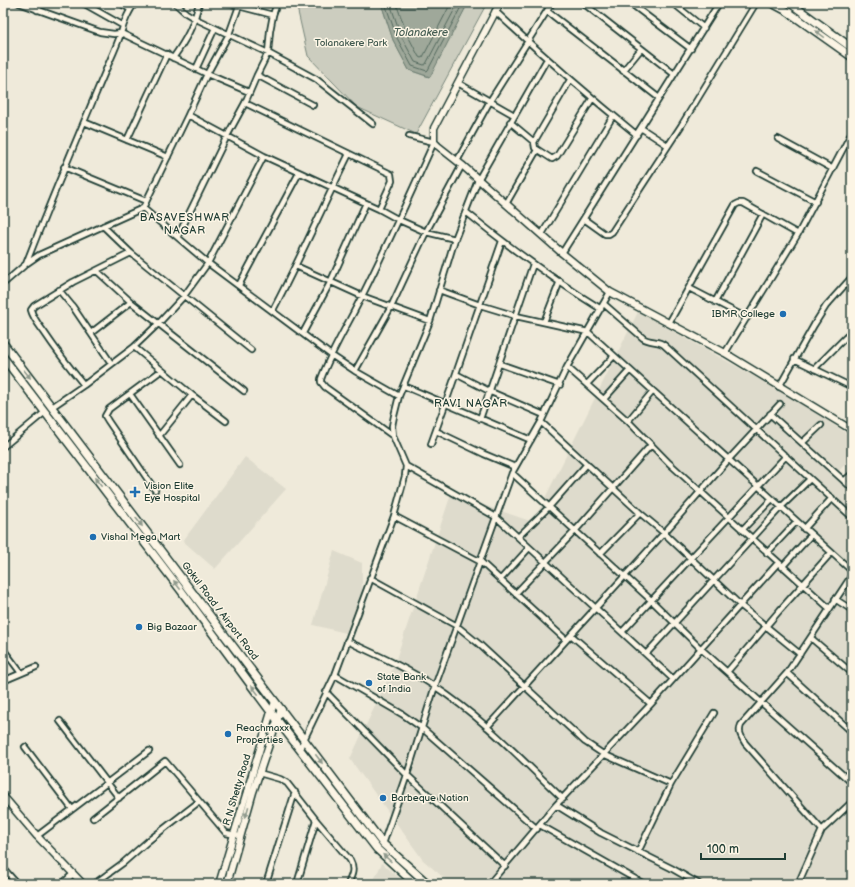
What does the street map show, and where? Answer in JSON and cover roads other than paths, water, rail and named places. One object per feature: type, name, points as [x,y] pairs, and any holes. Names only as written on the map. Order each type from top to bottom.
[{"type":"main road","points":[[772,3],[788,11],[852,57]]},
{"type":"main road","points":[[790,3],[852,48]]},
{"type":"main road","name":"Gokul Road / Airport Road","points":[[3,343],[384,844],[428,884]]},
{"type":"main road","name":"Gokul Road / Airport Road","points":[[3,357],[180,589],[271,712],[377,849],[416,884]]},
{"type":"street","points":[[19,3],[28,4],[37,10],[100,32],[114,34],[120,33],[249,92]]},
{"type":"street","points":[[37,10],[42,3]]},
{"type":"street","points":[[83,3],[122,26]]},
{"type":"street","points":[[120,3],[130,9]]},
{"type":"street","points":[[26,264],[122,26],[130,9],[135,3]]},
{"type":"street","points":[[175,3],[186,13],[196,19],[268,53],[316,79],[373,124]]},
{"type":"street","points":[[174,58],[196,19],[199,3]]},
{"type":"street","points":[[227,3],[273,16]]},
{"type":"street","points":[[178,236],[227,136],[245,103],[268,53],[273,16],[277,3]]},
{"type":"street","points":[[393,436],[325,387],[321,382],[321,379],[331,355],[399,220],[434,142],[434,128],[500,3]]},
{"type":"street","points":[[355,371],[391,307],[490,101],[552,3]]},
{"type":"street","points":[[583,3],[674,74]]},
{"type":"street","points":[[630,3],[692,48]]},
{"type":"street","points":[[673,3],[704,28]]},
{"type":"street","points":[[562,253],[720,3]]},
{"type":"street","points":[[584,219],[606,234],[612,232],[667,145],[681,126],[756,3]]},
{"type":"street","points":[[3,284],[39,255],[143,208],[207,74],[229,34],[239,6]]},
{"type":"street","points":[[496,11],[570,80],[637,135]]},
{"type":"street","points":[[547,11],[659,98]]},
{"type":"street","points":[[196,69],[215,28]]},
{"type":"street","points":[[623,71],[641,49]]},
{"type":"street","points":[[127,140],[166,54]]},
{"type":"street","points":[[300,748],[335,675],[394,516],[405,476],[406,466],[393,436],[392,426],[399,396],[430,321],[455,239],[478,180],[547,59]]},
{"type":"street","points":[[257,75],[313,105]]},
{"type":"street","points":[[570,80],[534,142],[537,150],[552,159],[557,156],[592,98]]},
{"type":"street","points":[[458,83],[514,115]]},
{"type":"street","points":[[245,103],[391,174],[392,181],[378,209]]},
{"type":"street","points":[[188,115],[264,156],[366,203],[399,220],[426,232],[455,239]]},
{"type":"street","points":[[542,234],[614,116]]},
{"type":"street","points":[[84,122],[168,157]]},
{"type":"street","points":[[510,122],[534,142]]},
{"type":"street","points":[[641,128],[667,145]]},
{"type":"street","points":[[725,354],[798,234],[852,132]]},
{"type":"street","points":[[409,136],[434,142],[542,234],[562,253],[610,292],[725,354],[852,430]]},
{"type":"street","points":[[778,139],[833,169]]},
{"type":"street","points":[[506,204],[537,150]]},
{"type":"street","points":[[273,310],[296,266],[332,187],[349,154]]},
{"type":"street","points":[[52,407],[134,347],[184,296],[208,263],[264,156]]},
{"type":"street","points":[[64,167],[146,201]]},
{"type":"street","points":[[757,171],[816,202]]},
{"type":"street","points":[[239,286],[299,173]]},
{"type":"street","points":[[303,333],[330,283],[366,203]]},
{"type":"street","points":[[668,323],[735,205],[743,203],[798,234]]},
{"type":"street","points":[[143,208],[178,236],[208,263],[273,310],[331,355],[355,371],[399,396]]},
{"type":"street","points":[[466,212],[534,264],[601,309]]},
{"type":"street","points":[[715,302],[763,214]]},
{"type":"street","points":[[103,226],[131,253],[251,350]]},
{"type":"street","points":[[431,444],[502,241]]},
{"type":"street","points":[[84,385],[61,357],[32,314],[31,310],[34,306],[73,282],[131,253]]},
{"type":"street","points":[[480,419],[534,264]]},
{"type":"street","points":[[296,266],[330,283],[430,321]]},
{"type":"street","points":[[97,270],[131,302],[244,391]]},
{"type":"street","points":[[779,387],[826,306],[852,277]]},
{"type":"street","points":[[544,322],[560,281]]},
{"type":"street","points":[[689,288],[748,318]]},
{"type":"street","points":[[59,290],[73,307],[111,364]]},
{"type":"street","points":[[439,290],[516,316],[588,332],[759,486],[831,554],[852,571]]},
{"type":"street","points":[[384,844],[435,686],[512,473],[541,422],[560,385],[567,367],[610,292]]},
{"type":"street","points":[[91,333],[131,302]]},
{"type":"street","points":[[604,304],[646,341],[661,343],[664,345],[852,517]]},
{"type":"street","points":[[814,369],[852,330]]},
{"type":"street","points":[[847,336],[852,342]]},
{"type":"street","points":[[134,347],[226,421]]},
{"type":"street","points":[[587,384],[614,356]]},
{"type":"street","points":[[794,359],[852,387]]},
{"type":"street","points":[[500,364],[560,385]]},
{"type":"street","points":[[567,367],[628,421],[651,445],[782,567],[829,608]]},
{"type":"street","points":[[155,490],[105,416],[109,409],[162,370]]},
{"type":"street","points":[[604,399],[630,370]]},
{"type":"street","points":[[456,374],[490,392],[544,415]]},
{"type":"street","points":[[404,386],[445,405],[531,440]]},
{"type":"street","points":[[628,421],[653,391]]},
{"type":"street","points":[[130,394],[180,465]]},
{"type":"street","points":[[159,436],[192,395]]},
{"type":"street","points":[[487,727],[780,404]]},
{"type":"street","points":[[3,447],[45,412]]},
{"type":"street","points":[[770,414],[852,488]]},
{"type":"street","points":[[541,422],[640,513],[664,533],[740,605],[800,654]]},
{"type":"street","points":[[802,443],[821,425]]},
{"type":"street","points":[[436,431],[484,454],[516,467]]},
{"type":"street","points":[[516,594],[575,531],[651,445]]},
{"type":"street","points":[[622,632],[786,456]]},
{"type":"street","points":[[518,537],[549,507],[587,464]]},
{"type":"street","points":[[406,466],[496,517],[673,679]]},
{"type":"street","points":[[512,473],[652,601],[700,648],[852,783]]},
{"type":"street","points":[[844,481],[852,474]]},
{"type":"street","points":[[646,654],[781,507],[810,479]]},
{"type":"street","points":[[804,528],[832,498]]},
{"type":"street","points":[[742,530],[772,499]]},
{"type":"street","points":[[600,554],[640,513]]},
{"type":"street","points":[[394,516],[481,562],[566,640]]},
{"type":"street","points":[[767,553],[796,522]]},
{"type":"street","points":[[782,567],[811,535]]},
{"type":"street","points":[[500,580],[529,548]]},
{"type":"street","points":[[727,672],[802,585],[831,554]]},
{"type":"street","points":[[489,884],[556,805],[651,704],[778,563]]},
{"type":"street","points":[[822,830],[758,758],[739,734],[739,729],[787,673],[852,575]]},
{"type":"street","points":[[370,578],[457,626],[479,644],[585,742],[603,754],[670,784]]},
{"type":"street","points":[[835,599],[852,610]]},
{"type":"street","points":[[571,635],[651,704]]},
{"type":"street","points":[[810,638],[852,673]]},
{"type":"street","points":[[347,641],[410,671],[435,686],[487,727],[563,799]]},
{"type":"street","points":[[3,649],[21,673]]},
{"type":"street","points":[[3,681],[36,667]]},
{"type":"street","points":[[787,673],[852,732]]},
{"type":"street","points":[[335,675],[402,714],[422,728],[538,827],[644,884]]},
{"type":"street","points":[[326,692],[407,775],[505,866]]},
{"type":"street","name":"R N Shetty Road","points":[[237,835],[275,702]]},
{"type":"street","name":"R N Shetty Road","points":[[219,884],[259,773],[258,764],[281,709]]},
{"type":"street","points":[[638,852],[670,784],[714,713]]},
{"type":"street","points":[[60,721],[119,798]]},
{"type":"street","points":[[25,747],[72,809]]},
{"type":"street","points":[[37,836],[149,751]]},
{"type":"street","points":[[93,818],[165,761],[226,833],[237,835]]},
{"type":"street","points":[[259,773],[284,780],[295,792],[352,864],[353,872],[348,884]]},
{"type":"street","points":[[266,884],[295,792]]},
{"type":"street","points":[[3,796],[37,836],[83,884]]},
{"type":"street","points":[[798,884],[822,830],[852,802]]},
{"type":"street","points":[[94,884],[123,863],[148,841],[196,804]]},
{"type":"street","points":[[556,805],[601,833],[699,884]]},
{"type":"street","points":[[297,884],[316,820]]},
{"type":"street","name":"R N Shetty Road","points":[[227,884],[234,844]]},
{"type":"street","points":[[3,868],[17,884]]},
{"type":"street","points":[[62,884],[73,874]]},
{"type":"water","name":"Tolanakere","points":[[381,3],[468,3],[430,77],[409,70],[393,40]]},
{"type":"place","name":"IBMR College","points":[[783,314]]},
{"type":"place","name":"Vision Elite Eye Hospital","points":[[135,492]]},
{"type":"place","name":"Vishal Mega Mart","points":[[93,537]]},
{"type":"place","name":"Big Bazaar","points":[[139,627]]},
{"type":"place","name":"State Bank of India","points":[[369,683]]},
{"type":"place","name":"Reachmaxx Properties","points":[[228,734]]},
{"type":"place","name":"Barbeque Nation","points":[[383,798]]},
{"type":"district","name":"BASAVESHWAR NAGAR","points":[[185,223]]},
{"type":"district","name":"RAVI NAGAR","points":[[471,403]]},
{"type":"park label","name":"Tolanakere Park","points":[[351,43]]}]
